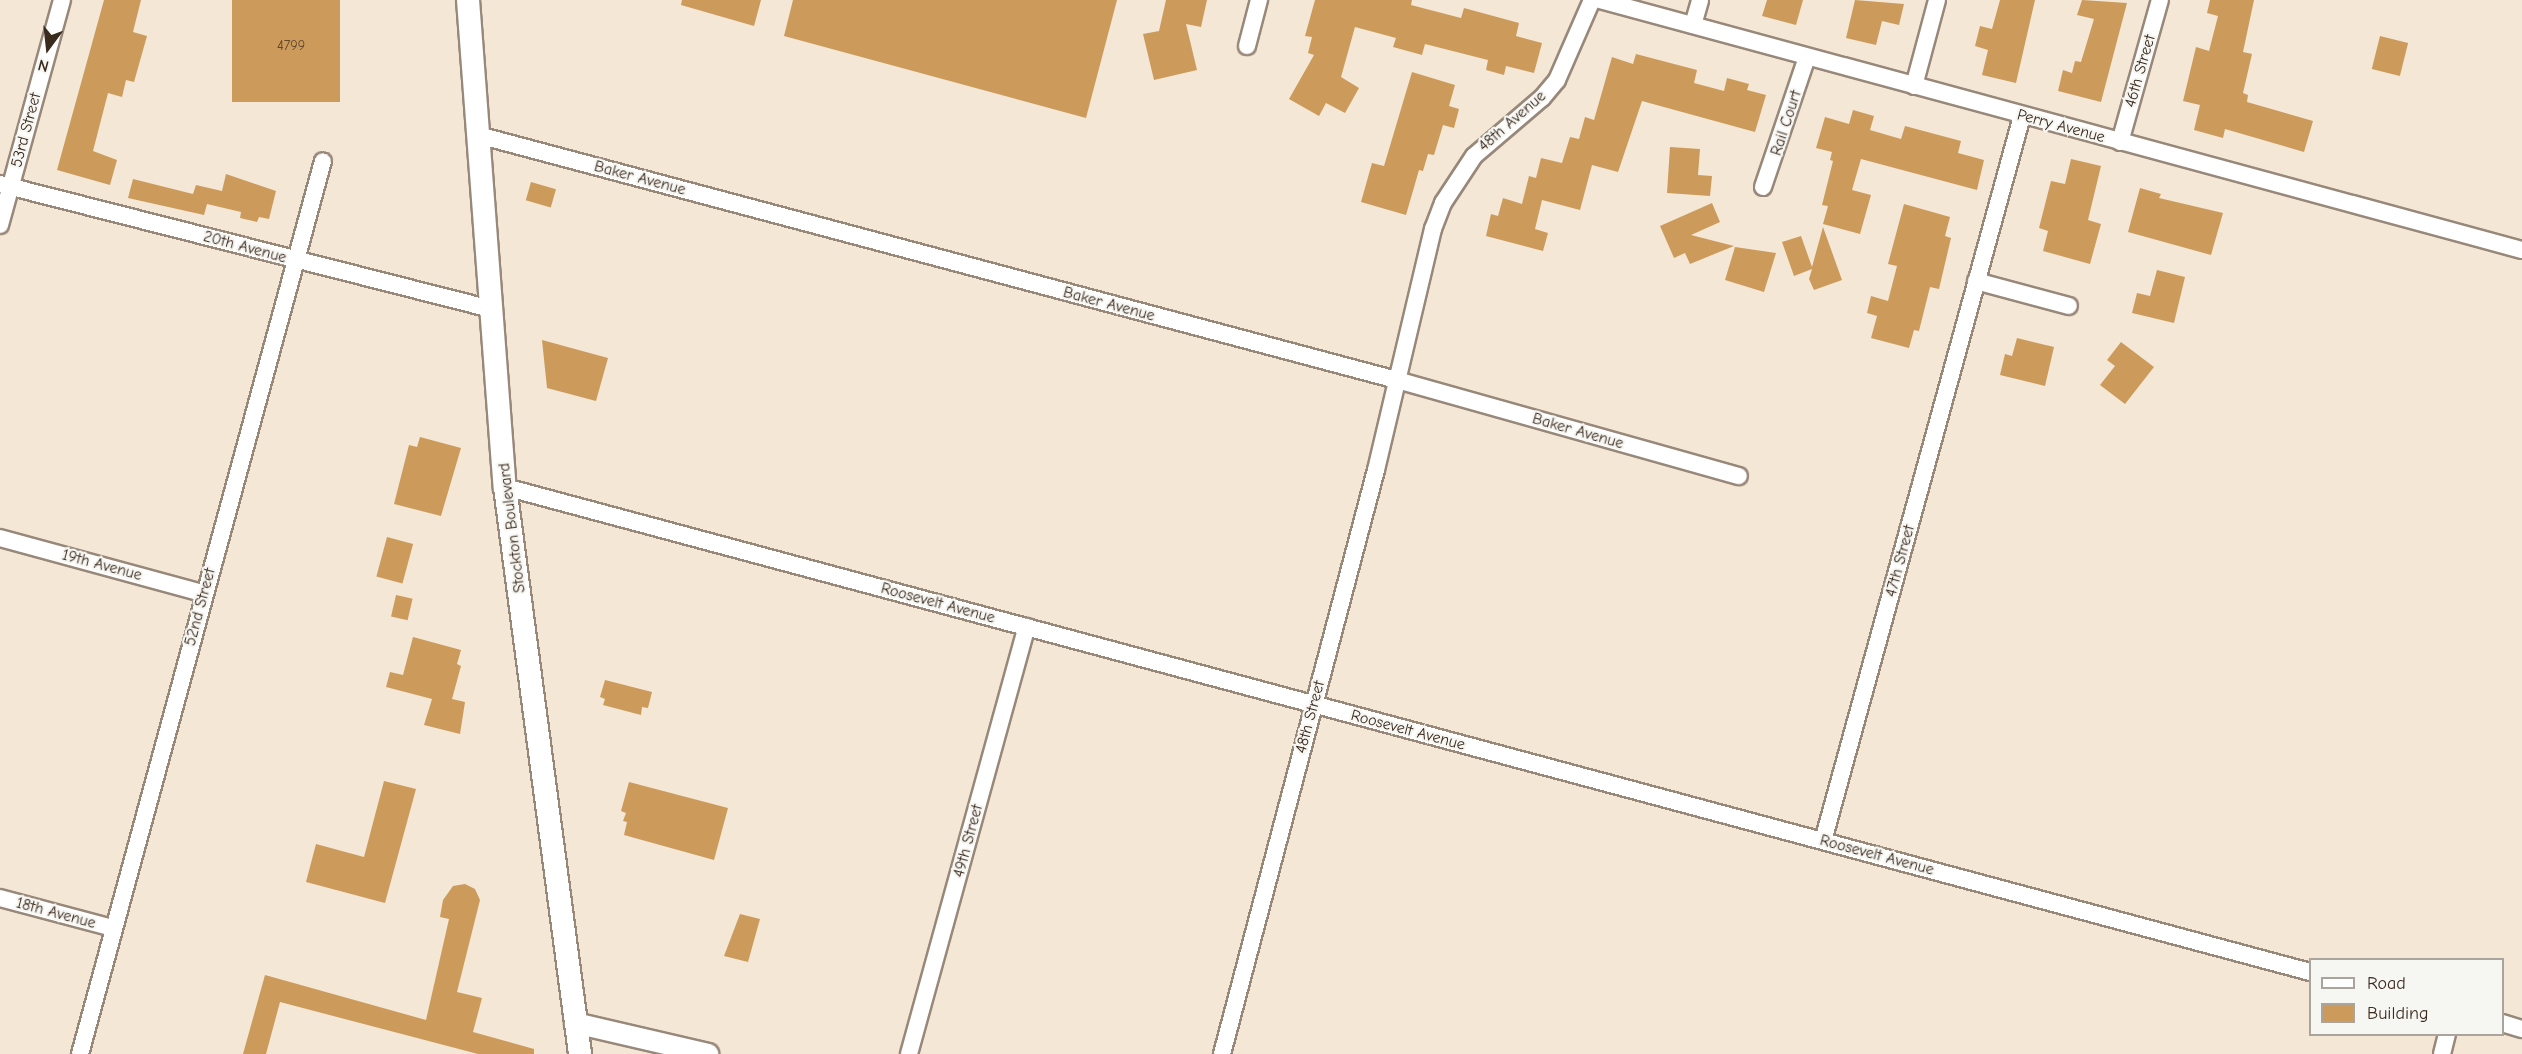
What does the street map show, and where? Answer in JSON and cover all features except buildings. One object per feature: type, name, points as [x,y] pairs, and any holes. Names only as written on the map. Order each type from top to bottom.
[{"type":"main road","name":"Stockton Boulevard","points":[[468,0],[505,487],[580,1054]]},
{"type":"street","name":"53rd Street","points":[[0,225],[5,185],[62,0]]},
{"type":"street","points":[[1247,46],[1260,0]]},
{"type":"street","name":"48th Avenue","points":[[1397,380],[1443,203],[1474,156],[1542,98],[1557,80],[1592,0]]},
{"type":"street","name":"Perry Avenue","points":[[1600,0],[2522,250]]},
{"type":"street","points":[[1693,26],[1700,0]]},
{"type":"street","points":[[1914,86],[1937,0]]},
{"type":"street","name":"46th Street","points":[[2120,142],[2160,0]]},
{"type":"street","name":"Rail Court","points":[[1763,188],[1807,57]]},
{"type":"street","name":"47th Street","points":[[1823,841],[2022,116]]},
{"type":"street","name":"Baker Avenue","points":[[478,135],[1397,380],[1739,476]]},
{"type":"street","name":"52nd Street","points":[[80,1054],[203,593],[323,161]]},
{"type":"street","name":"20th Avenue","points":[[5,185],[491,309]]},
{"type":"street","points":[[1976,281],[2069,306]]},
{"type":"street","name":"48th Street","points":[[1222,1054],[1397,380]]},
{"type":"street","name":"Roosevelt Avenue","points":[[505,487],[2309,972]]},
{"type":"street","name":"19th Avenue","points":[[0,538],[203,593]]},
{"type":"street","name":"49th Street","points":[[909,1054],[1027,627]]},
{"type":"street","name":"18th Avenue","points":[[0,898],[112,928]]},
{"type":"street","points":[[575,1023],[708,1054]]},
{"type":"street","points":[[2504,1024],[2522,1029]]},
{"type":"street","points":[[2442,1054],[2447,1036]]}]
